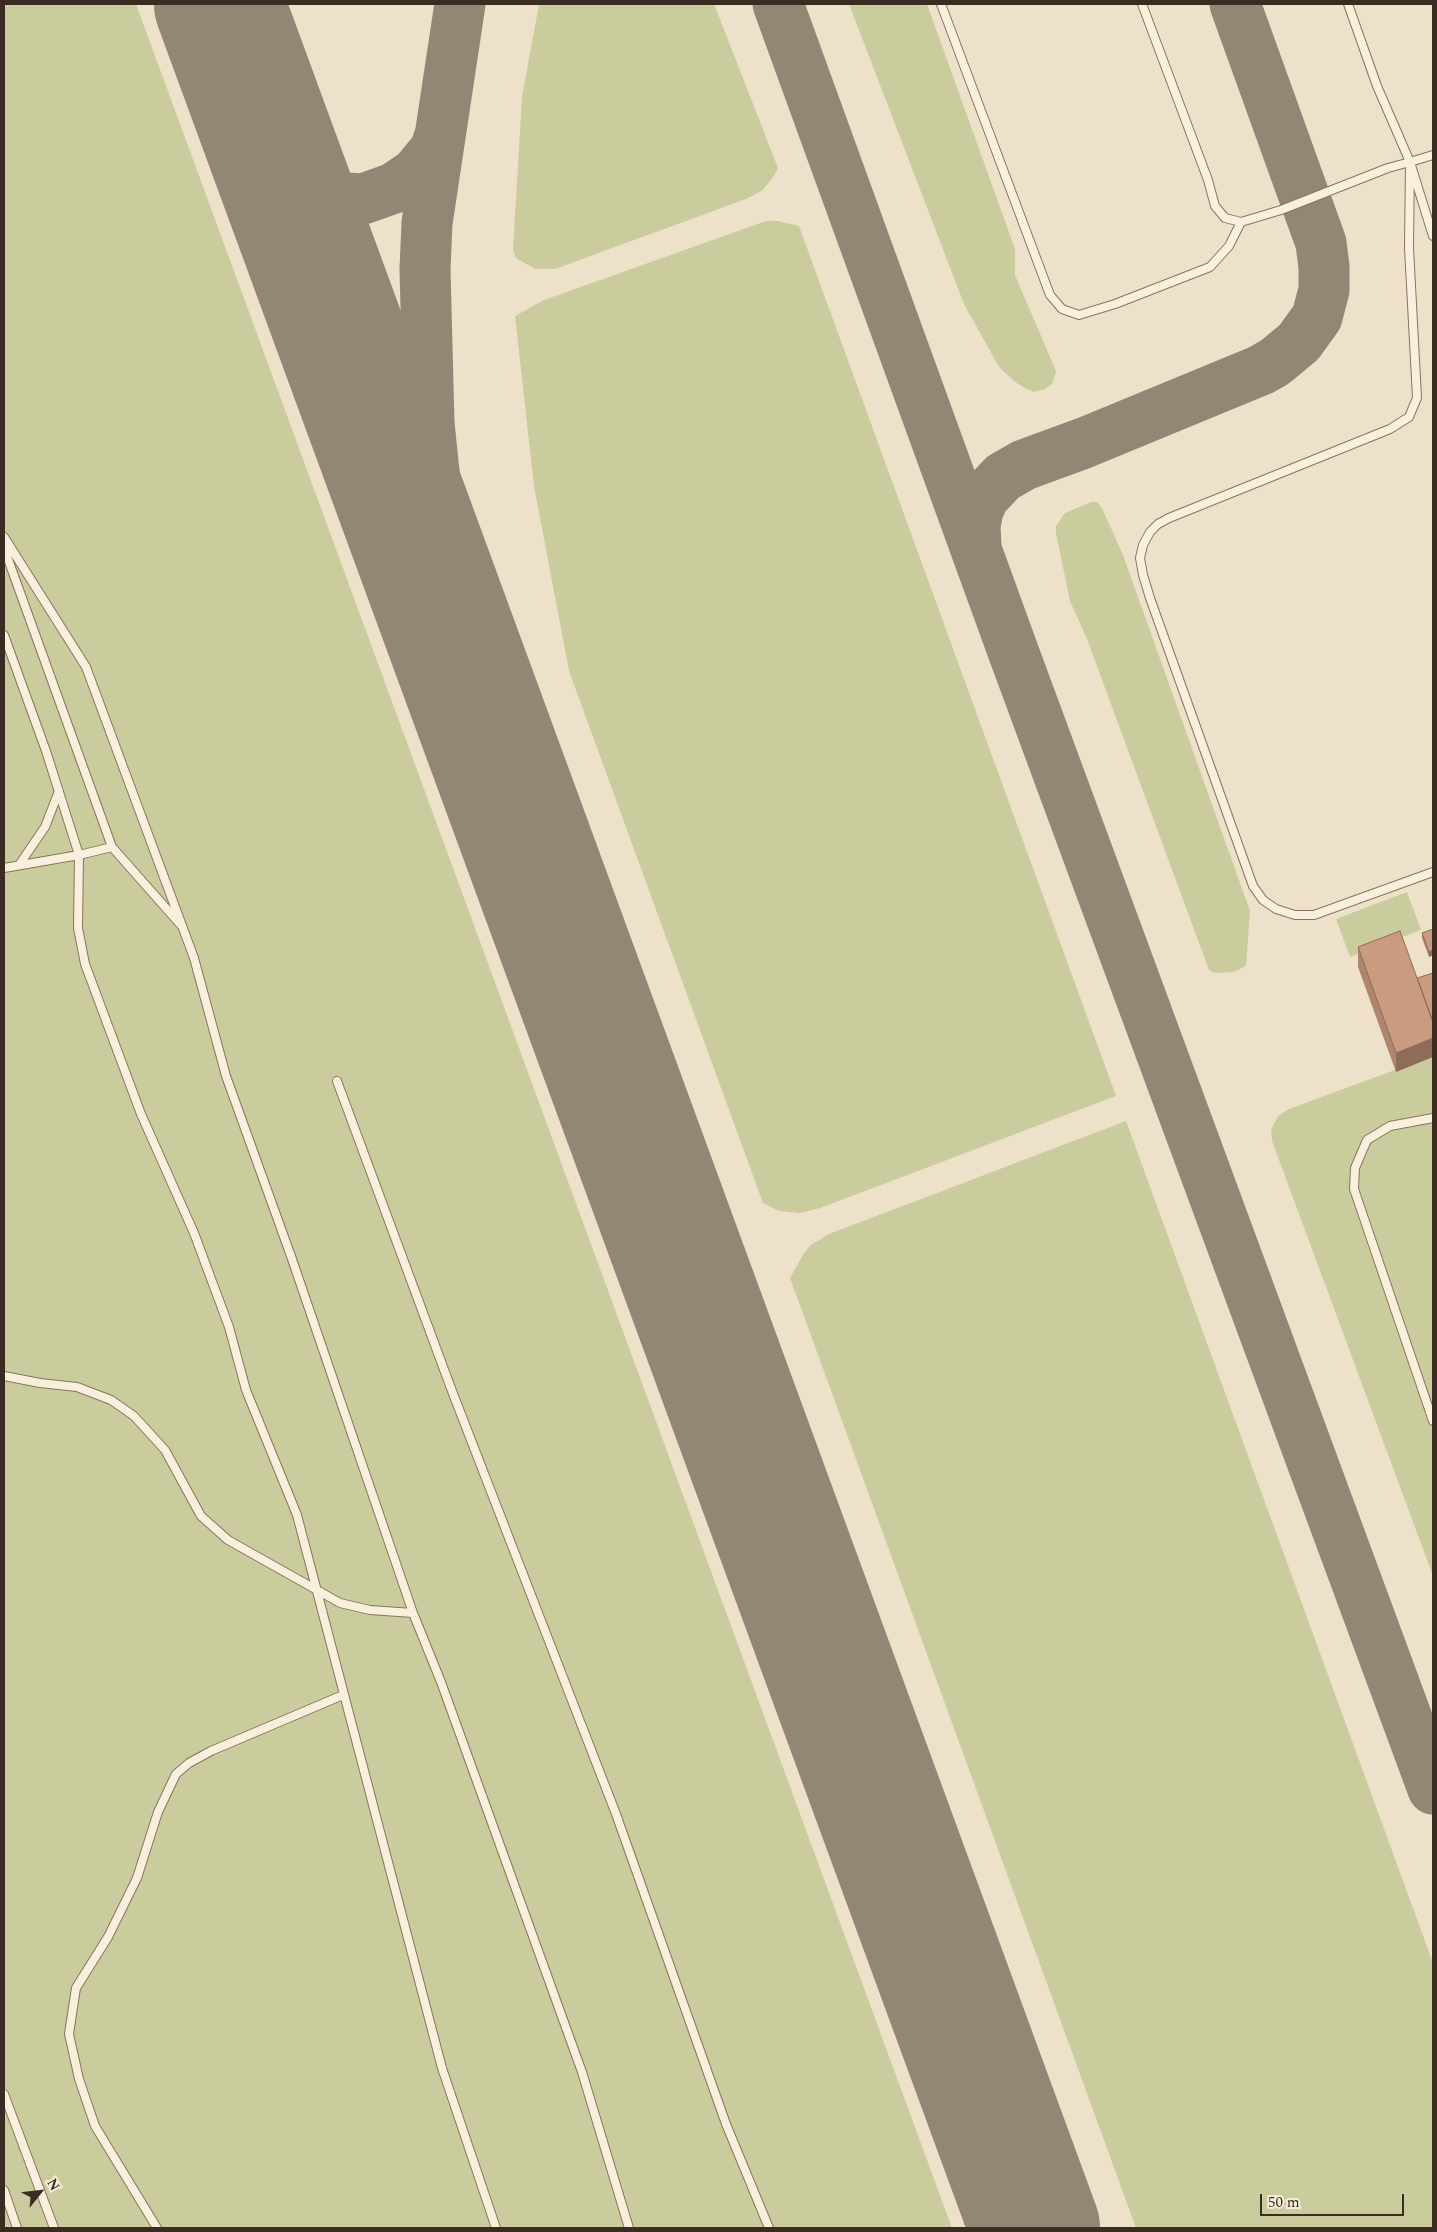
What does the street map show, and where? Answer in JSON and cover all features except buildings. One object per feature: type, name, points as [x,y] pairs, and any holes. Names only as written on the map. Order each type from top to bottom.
[{"type":"lane","points":[[941,4],[1032,250],[1050,295],[1062,308],[1079,315],[1115,304],[1210,267],[1229,246],[1240,222]]},
{"type":"lane","points":[[1142,4],[1208,180],[1215,206],[1225,218],[1240,222],[1281,210],[1379,171],[1433,155]]},
{"type":"lane","points":[[1348,4],[1377,86],[1410,162],[1433,236]]},
{"type":"lane","points":[[1410,162],[1409,248],[1417,398],[1409,418],[1390,430],[1169,518],[1158,524],[1150,532],[1143,545],[1140,558],[1150,598],[1253,886],[1263,900],[1276,909],[1295,915],[1314,915],[1433,872]]},
{"type":"lane","points":[[4,536],[86,667],[183,928],[194,958],[226,1076],[292,1259],[413,1613],[441,1682],[582,2072],[629,2228]]},
{"type":"lane","points":[[4,548],[112,847],[183,928]]},
{"type":"lane","points":[[4,635],[59,791],[79,856],[78,928],[85,964],[141,1114],[194,1233],[229,1327],[246,1390],[297,1515],[442,2068],[496,2228]]},
{"type":"lane","points":[[19,865],[45,827],[59,791]]},
{"type":"lane","points":[[4,868],[79,856],[112,847]]},
{"type":"lane","points":[[337,1081],[456,1400],[616,1814],[726,2124],[769,2228]]},
{"type":"lane","points":[[1433,1118],[1390,1126],[1367,1140],[1355,1168],[1354,1189],[1433,1421]]},
{"type":"lane","points":[[4,1376],[40,1384],[77,1387],[110,1400],[134,1416],[165,1450],[201,1516],[228,1540],[340,1603],[370,1610],[413,1613]]},
{"type":"lane","points":[[157,2228],[95,2126],[82,2088],[69,2034],[76,1988],[108,1937],[138,1878],[158,1812],[176,1774],[211,1751],[343,1695]]},
{"type":"lane","points":[[4,2094],[54,2228]]},
{"type":"lane","points":[[4,2190],[17,2228]]},
{"type":"green space","points":[[4,4],[136,4],[952,2228],[4,2228]]},
{"type":"green space","points":[[539,4],[714,4],[778,168],[774,176],[763,190],[746,199],[555,269],[535,269],[516,258],[513,250],[522,97]]},
{"type":"green space","points":[[849,4],[927,4],[1015,249],[1015,275],[1056,371],[1052,384],[1045,389],[1034,392],[1025,388],[1015,382],[999,367],[964,304]]},
{"type":"green space","points":[[766,221],[778,221],[799,226],[1116,1096],[820,1208],[800,1213],[779,1211],[763,1203],[569,671],[534,486],[515,316],[544,300]]},
{"type":"green space","points":[[1091,502],[1097,502],[1102,508],[1123,555],[1250,911],[1246,966],[1234,972],[1215,973],[1209,970],[1087,639],[1070,601],[1056,526],[1065,513]]},
{"type":"green space","points":[[1407,892],[1421,930],[1350,957],[1336,919]]},
{"type":"green space","points":[[1433,1056],[1433,1576],[1272,1141],[1271,1129],[1278,1116],[1289,1109]]},
{"type":"green space","points":[[1126,1121],[1433,1963],[1433,2228],[1136,2228],[790,1278],[804,1253],[811,1245],[829,1234]]},
{"type":"taxiway","points":[[460,4],[427,223],[425,269],[429,423],[437,501],[453,597],[480,701],[511,800]]},
{"type":"taxiway","points":[[778,4],[1013,651],[1433,1789]]},
{"type":"taxiway","points":[[976,546],[975,526],[978,510],[984,497],[1003,477],[1024,465],[1084,443],[1261,370],[1275,362],[1299,342],[1317,317],[1324,290],[1321,243],[1235,4]]},
{"type":"taxiway","points":[[258,110],[279,158],[289,173],[313,191],[328,197],[363,199],[394,188],[416,173],[435,150],[440,135]]},
{"type":"runway","points":[[219,4],[1035,2228]]}]
